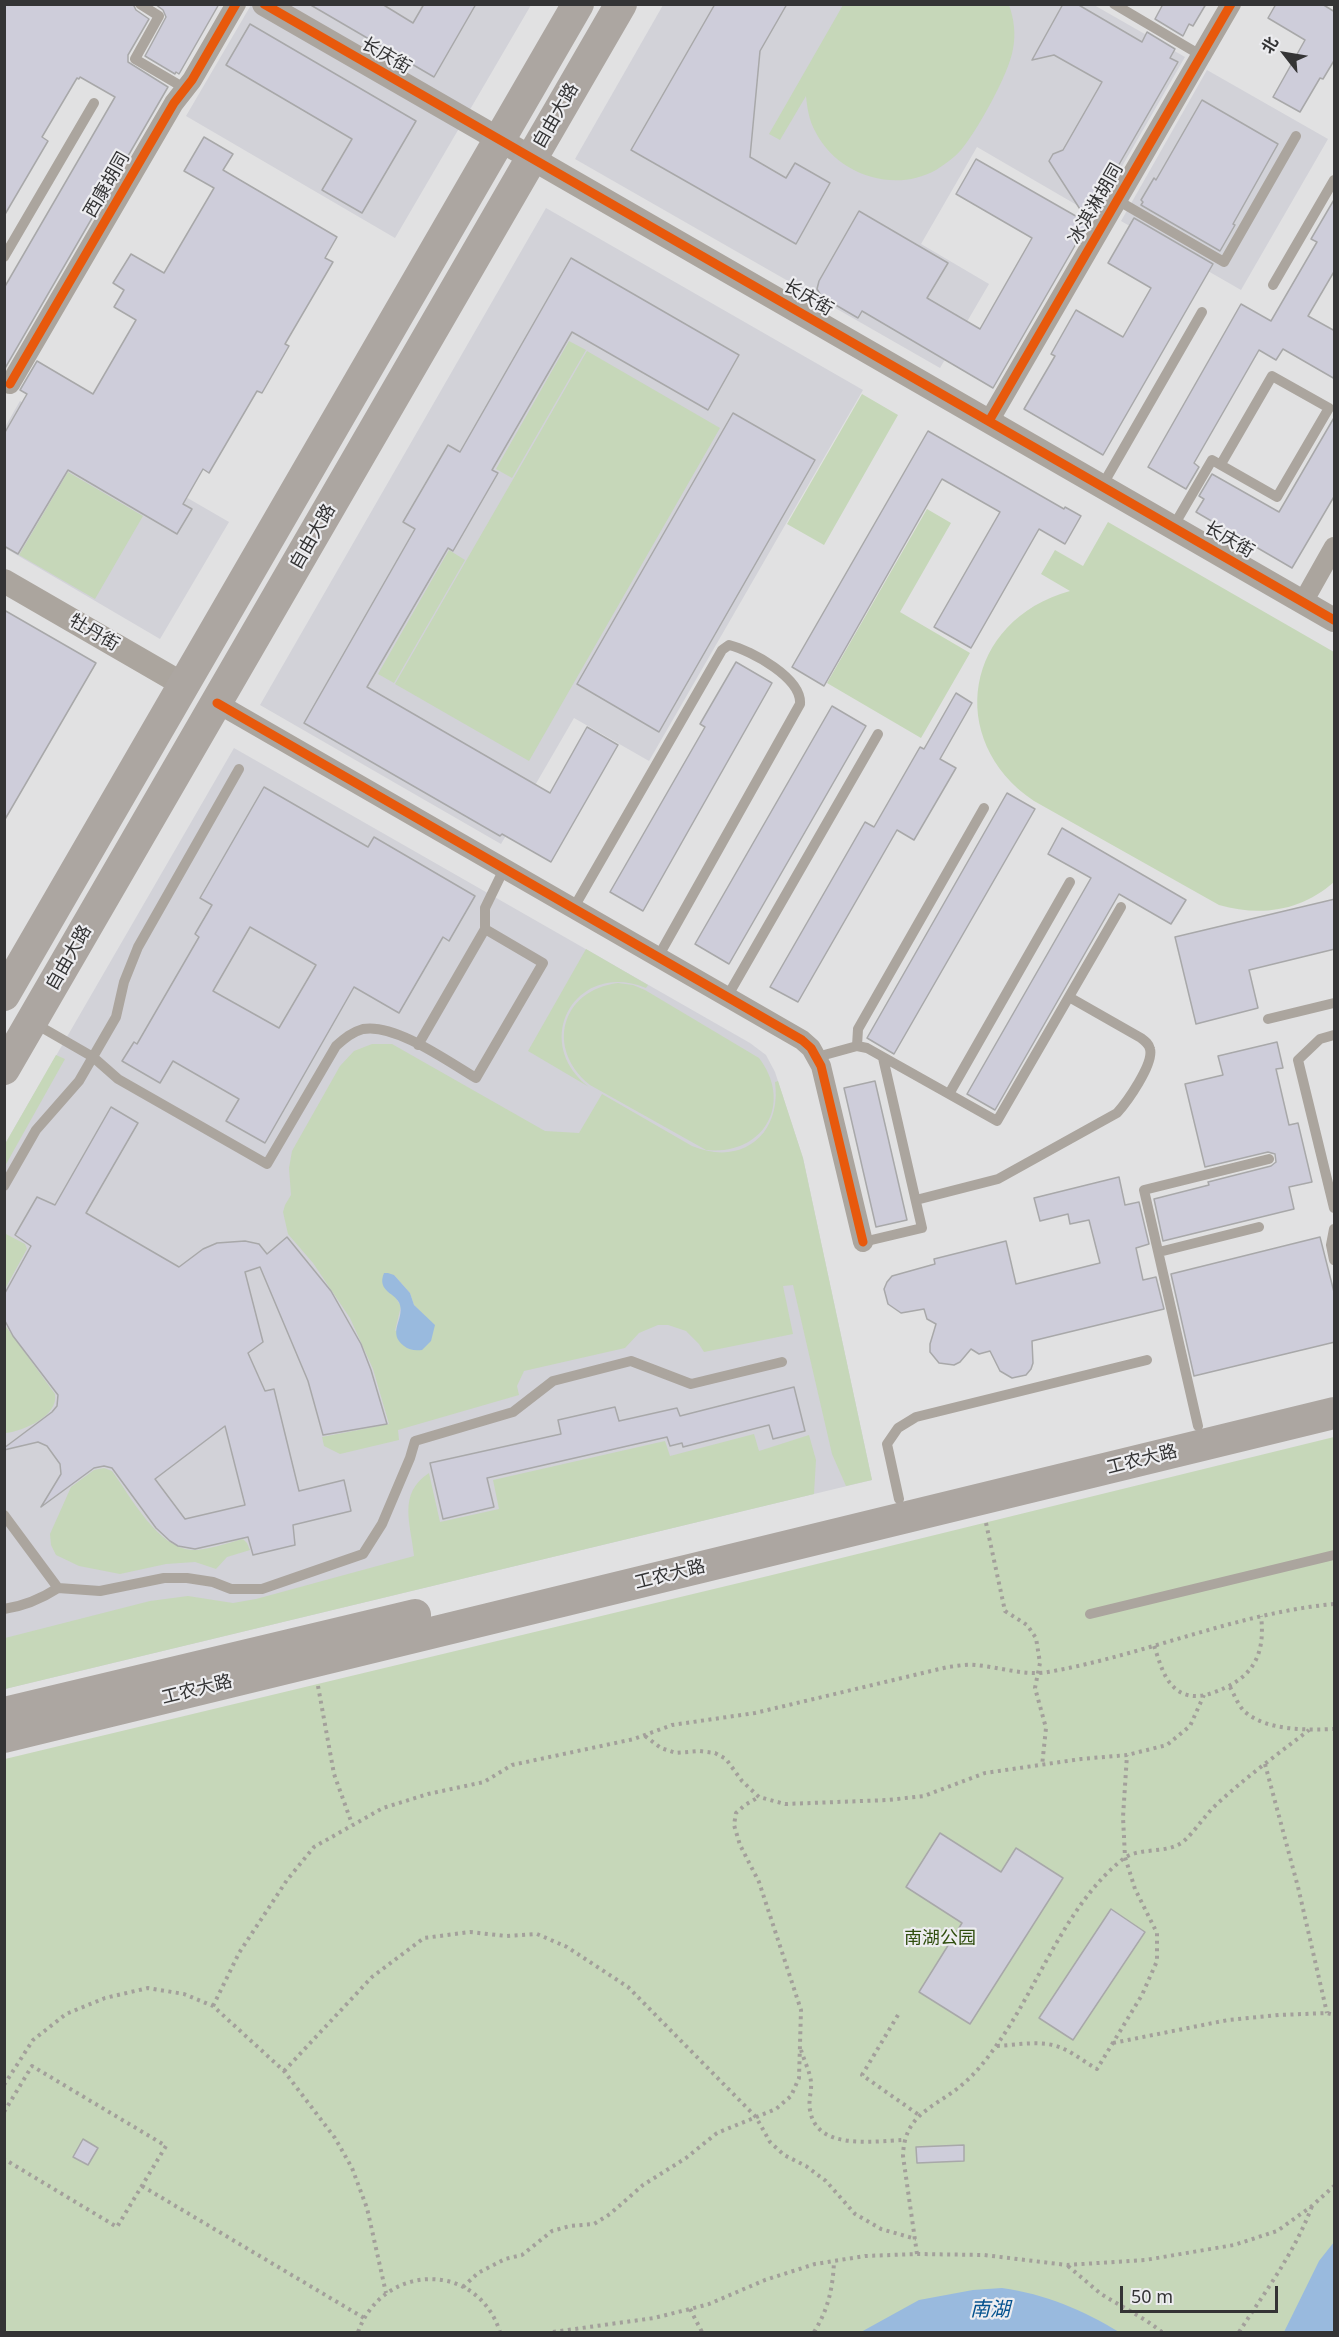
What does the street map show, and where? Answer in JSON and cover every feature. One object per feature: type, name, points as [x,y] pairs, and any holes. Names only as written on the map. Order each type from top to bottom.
[{"type":"main road","name":"自由大路","points":[[4,995],[578,4]]},
{"type":"main road","name":"自由大路","points":[[4,1069],[621,4]]},
{"type":"main road","name":"工农大路","points":[[4,1713],[1335,1393]]},
{"type":"main road","name":"工农大路","points":[[4,1737],[1335,1413]]},
{"type":"street","name":"西康胡同","points":[[10,384],[168,113],[186,88],[236,4]]},
{"type":"street","name":"长庆街","points":[[264,4],[1335,620]]},
{"type":"street","name":"冰淇淋胡同","points":[[989,421],[1231,4]]},
{"type":"street","points":[[1303,602],[1335,547]]},
{"type":"street","name":"牡丹街","points":[[4,581],[184,685]]},
{"type":"street","points":[[216,703],[802,1040],[817,1057],[863,1242]]},
{"type":"lane","points":[[140,4],[159,16],[135,59],[186,88]]},
{"type":"lane","points":[[1114,4],[1202,56]]},
{"type":"lane","points":[[4,257],[94,103]]},
{"type":"lane","points":[[1117,201],[1224,262],[1296,136]]},
{"type":"lane","points":[[1273,285],[1335,180]]},
{"type":"lane","points":[[1102,486],[1202,312]]},
{"type":"lane","points":[[1173,527],[1212,460],[1277,497],[1329,408],[1272,376],[1221,464]]},
{"type":"lane","points":[[573,909],[722,650],[729,645],[739,648],[776,668],[788,678],[801,698],[800,705],[658,957]]},
{"type":"lane","points":[[727,997],[878,734]]},
{"type":"lane","points":[[4,1186],[36,1130],[79,1081],[116,1017],[124,982],[138,947],[239,769]]},
{"type":"lane","points":[[857,1046],[858,1029],[984,808]]},
{"type":"lane","points":[[418,1045],[484,929],[485,908],[504,869]]},
{"type":"lane","points":[[949,1094],[1070,882]]},
{"type":"lane","points":[[817,1057],[857,1046],[867,1048],[997,1121],[1121,907]]},
{"type":"lane","points":[[32,1022],[93,1057],[118,1079],[267,1164],[336,1046],[352,1033],[366,1029],[389,1031],[476,1078],[543,963],[484,929]]},
{"type":"lane","points":[[916,1200],[998,1179],[1117,1113],[1125,1104],[1149,1062],[1151,1051],[1148,1044],[1069,997]]},
{"type":"lane","points":[[1269,1019],[1335,1003]]},
{"type":"lane","points":[[1335,1035],[1320,1038],[1298,1060],[1335,1208]]},
{"type":"lane","points":[[863,1242],[922,1228],[883,1058]]},
{"type":"lane","points":[[1198,1426],[1144,1190],[1269,1159]]},
{"type":"lane","points":[[1159,1252],[1258,1227]]},
{"type":"lane","points":[[1335,1229],[1331,1245],[1335,1260]]},
{"type":"lane","points":[[899,1499],[887,1444],[898,1428],[916,1417],[1147,1360]]},
{"type":"lane","points":[[4,1609],[42,1598],[58,1588],[99,1591],[164,1578],[213,1581],[231,1589],[262,1589],[363,1554],[382,1524],[411,1458],[415,1441],[513,1412],[553,1381],[631,1361],[691,1384],[782,1362]]},
{"type":"lane","points":[[4,1515],[58,1588]]},
{"type":"lane","points":[[1090,1614],[1335,1555]]},
{"type":"path","points":[[981,1499],[1005,1611],[1027,1625],[1036,1638],[1040,1663],[1035,1688],[1046,1728],[1042,1766]]},
{"type":"path","points":[[213,2006],[238,1953],[287,1880],[315,1848],[352,1824],[383,1808],[428,1794],[484,1782],[512,1766],[644,1736],[672,1725],[755,1713],[948,1667],[973,1665],[1046,1672],[1299,1607],[1335,1604]]},
{"type":"path","points":[[1154,1646],[1166,1678],[1179,1691],[1191,1696],[1204,1695],[1230,1687],[1252,1668],[1260,1650],[1263,1634],[1261,1616]]},
{"type":"path","points":[[313,1662],[334,1774],[352,1824]]},
{"type":"path","points":[[1230,1687],[1243,1710],[1261,1722],[1309,1730],[1335,1729]]},
{"type":"path","points":[[644,1736],[661,1748],[676,1753],[700,1751],[715,1753],[726,1759],[742,1781],[759,1797],[785,1804],[888,1800],[924,1796],[985,1773],[1081,1759],[1127,1755],[1167,1745],[1190,1726],[1204,1695]]},
{"type":"path","points":[[917,2254],[904,2170],[903,2140],[919,2115],[965,2083],[996,2047],[1065,1928],[1103,1879],[1125,1857],[1170,1848],[1183,1842],[1203,1817],[1309,1730]]},
{"type":"path","points":[[996,2047],[1028,2044],[1052,2045],[1064,2048],[1097,2069],[1142,1995],[1157,1961],[1157,1933],[1135,1889],[1125,1857],[1127,1755]]},
{"type":"path","points":[[1265,1764],[1298,1887],[1327,2013]]},
{"type":"path","points":[[464,2287],[478,2273],[505,2259],[522,2255],[552,2231],[570,2226],[594,2224],[717,2133],[776,2109],[791,2096],[800,2078],[801,2010],[759,1882],[740,1845],[734,1825],[736,1813],[759,1797]]},
{"type":"path","points":[[284,2071],[372,1977],[424,1938],[470,1932],[506,1935],[537,1934],[567,1947],[628,1987],[756,2117],[770,2142],[784,2155],[806,2166],[826,2181],[855,2214],[881,2229],[915,2239]]},
{"type":"path","points":[[4,2085],[33,2040],[66,2014],[105,1998],[148,1988],[184,1994],[213,2006],[284,2071],[335,2138],[352,2168],[367,2208],[386,2293]]},
{"type":"path","points":[[1112,2043],[1228,2020],[1279,2014],[1327,2013],[1335,2015]]},
{"type":"path","points":[[898,2015],[862,2075],[919,2115]]},
{"type":"path","points":[[800,2047],[811,2081],[810,2110],[815,2125],[829,2136],[847,2141],[903,2140]]},
{"type":"path","points":[[4,2112],[6,2105],[32,2066],[166,2146],[117,2227],[4,2159]]},
{"type":"path","points":[[142,2186],[364,2318]]},
{"type":"path","points":[[553,2332],[654,2318],[709,2304],[765,2280],[815,2264],[865,2256],[984,2255],[1067,2265],[1145,2260],[1234,2245],[1277,2231],[1335,2186]]},
{"type":"path","points":[[1239,2332],[1304,2229],[1312,2206]]},
{"type":"path","points":[[814,2332],[829,2302],[833,2286],[834,2261]]},
{"type":"path","points":[[1067,2265],[1101,2294],[1162,2332]]},
{"type":"path","points":[[358,2332],[364,2318],[386,2293],[400,2285],[424,2279],[448,2281],[464,2287],[477,2296],[489,2309],[500,2332]]},
{"type":"path","points":[[690,2309],[702,2332]]},
{"type":"shaded area","points":[[251,5],[531,5],[395,238],[186,116]]},
{"type":"shaded area","points":[[663,5],[1094,5],[1185,57],[1094,215],[977,147],[921,244],[989,284],[940,368],[575,159]]},
{"type":"shaded area","points":[[1207,70],[1328,139],[1241,290],[1121,221]]},
{"type":"shaded area","points":[[546,208],[863,390],[649,761],[574,718],[501,844],[260,705]]},
{"type":"shaded area","points":[[20,401],[229,522],[160,639],[5,548],[5,427]]},
{"type":"shaded area","points":[[234,748],[750,1043],[766,1055],[775,1072],[803,1158],[872,1480],[5,1689],[5,1144]]},
{"type":"green space","points":[[843,5],[1009,5],[1014,38],[1005,73],[992,102],[968,141],[955,156],[936,170],[919,177],[884,180],[851,169],[824,146],[810,118],[806,96],[780,140],[769,134]]},
{"type":"green space","points":[[569,341],[586,350],[512,478],[496,469]]},
{"type":"green space","points":[[587,351],[720,428],[529,761],[395,684]]},
{"type":"green space","points":[[862,394],[898,415],[824,545],[787,524]]},
{"type":"green space","points":[[68,472],[143,516],[95,599],[19,555]]},
{"type":"green space","points":[[927,509],[951,523],[900,612],[970,653],[921,738],[827,683]]},
{"type":"green space","points":[[1108,522],[1334,652],[1334,882],[1308,900],[1265,911],[1250,911],[1219,905],[1034,801],[1005,776],[987,747],[978,715],[979,684],[989,654],[1007,627],[1035,606],[1070,591],[1041,574],[1055,550],[1083,566]]},
{"type":"green space","points":[[449,550],[465,560],[394,683],[378,674]]},
{"type":"green space","points":[[586,949],[648,985],[646,988],[621,982],[600,985],[582,994],[569,1009],[562,1028],[563,1048],[571,1068],[589,1087],[528,1051]]},
{"type":"green space","points":[[618,983],[633,985],[645,990],[759,1058],[769,1075],[774,1093],[773,1109],[767,1124],[757,1136],[743,1145],[726,1150],[706,1150],[590,1085],[576,1071],[567,1055],[564,1039],[566,1023],[572,1009],[583,997],[599,988]]},
{"type":"green space","points":[[372,1044],[392,1044],[545,1131],[579,1133],[602,1094],[692,1146],[710,1151],[727,1152],[742,1149],[765,1131],[772,1117],[775,1082],[778,1081],[803,1158],[872,1480],[846,1486],[832,1454],[793,1285],[783,1286],[793,1334],[704,1352],[686,1331],[668,1325],[658,1325],[639,1333],[625,1348],[524,1371],[517,1386],[519,1395],[398,1430],[399,1440],[340,1454],[324,1446],[322,1437],[389,1424],[373,1369],[350,1318],[313,1263],[288,1234],[283,1212],[291,1195],[289,1168],[292,1151],[340,1066],[354,1051]],"holes":[[[394,1275],[410,1293],[414,1305],[425,1316],[395,1331],[401,1306],[397,1300]]]},
{"type":"green space","points":[[56,1055],[65,1059],[5,1166],[5,1144]]},
{"type":"green space","points":[[4,1233],[25,1244],[27,1249],[5,1289]]},
{"type":"green space","points":[[4,1324],[55,1394],[55,1402],[46,1415],[30,1426],[6,1433]]},
{"type":"green space","points":[[754,1434],[759,1451],[809,1435],[816,1460],[814,1494],[5,1689],[5,1638],[150,1601],[188,1596],[233,1603],[256,1599],[414,1556],[408,1510],[409,1500],[419,1481],[429,1473],[440,1522],[499,1509],[493,1480],[665,1441],[670,1456]]},
{"type":"green space","name":"南湖公园","points":[[1334,1437],[1334,2332],[5,2332],[5,1759],[768,1576]]},
{"type":"green space","points":[[104,1468],[112,1471],[146,1520],[168,1541],[180,1547],[199,1550],[243,1539],[250,1550],[227,1557],[216,1569],[195,1562],[166,1564],[120,1574],[79,1566],[56,1555],[51,1545],[50,1534],[71,1487],[94,1470]]},
{"type":"water","points":[[384,1273],[394,1275],[410,1293],[414,1305],[435,1325],[431,1341],[422,1350],[410,1349],[399,1341],[396,1331],[401,1311],[400,1305],[383,1284]]},
{"type":"water","points":[[1334,2242],[1334,2332],[1284,2332],[1319,2261]]},
{"type":"water","name":"南湖","points":[[1002,2288],[1033,2294],[1063,2304],[1119,2332],[861,2332],[919,2300],[973,2290]]},
{"type":"building","points":[[4,4],[133,4],[136,10],[149,19],[128,55],[128,62],[168,87],[4,370],[4,288],[115,97],[80,77],[77,78],[42,137],[48,141],[4,216]]},
{"type":"building","points":[[155,4],[219,4],[179,74],[176,72],[175,74],[145,56],[166,17],[163,10]]},
{"type":"building","points":[[309,4],[382,4],[413,23],[424,4],[476,4],[434,77]]},
{"type":"building","points":[[715,4],[787,4],[760,51],[750,157],[786,178],[795,163],[830,183],[796,244],[631,150]]},
{"type":"building","points":[[1063,4],[1077,4],[1142,42],[1147,32],[1175,49],[1170,58],[1178,62],[1087,220],[1049,161],[1053,154],[1063,150],[1102,82],[1054,55],[1032,60]]},
{"type":"building","points":[[1163,4],[1206,4],[1193,26],[1189,24],[1183,36],[1155,19]]},
{"type":"building","points":[[1276,4],[1322,4],[1335,12],[1335,59],[1323,79],[1320,78],[1300,112],[1273,97],[1305,40],[1268,18]]},
{"type":"building","points":[[250,24],[416,121],[362,213],[322,190],[352,139],[226,65]]},
{"type":"building","points":[[1202,100],[1278,144],[1220,251],[1141,205],[1143,202],[1141,200],[1154,178],[1156,180]]},
{"type":"building","points":[[204,137],[233,154],[223,170],[337,237],[325,258],[333,262],[285,344],[289,346],[262,393],[257,391],[209,473],[203,469],[183,504],[192,509],[177,534],[68,470],[18,554],[4,546],[4,434],[27,394],[20,390],[37,361],[93,394],[136,320],[114,307],[124,290],[113,283],[131,254],[164,273],[214,188],[184,171]]},
{"type":"building","points":[[976,159],[1088,223],[993,388],[862,311],[858,318],[822,297],[817,289],[819,281],[859,211],[948,263],[927,298],[980,329],[1032,238],[956,194]]},
{"type":"building","points":[[1335,198],[1335,270],[1308,316],[1335,331],[1335,379],[1283,349],[1276,360],[1259,350],[1194,463],[1199,467],[1186,489],[1148,467],[1241,304],[1271,321],[1317,242],[1311,239]]},
{"type":"building","points":[[1134,218],[1213,264],[1103,455],[1024,409],[1055,356],[1051,354],[1076,310],[1123,337],[1151,288],[1108,263]]},
{"type":"building","points":[[571,258],[739,355],[708,410],[572,332],[492,470],[498,473],[453,551],[448,548],[367,687],[550,793],[587,727],[618,745],[551,862],[502,834],[500,836],[304,723],[415,529],[403,522],[448,445],[460,452]]},
{"type":"building","points":[[733,413],[815,460],[659,732],[577,684]]},
{"type":"building","points":[[1335,416],[1335,495],[1292,568],[1196,512],[1204,499],[1199,496],[1212,474],[1279,512]]},
{"type":"building","points":[[928,431],[1064,509],[1065,507],[1081,516],[1065,544],[1039,529],[971,648],[934,627],[1000,512],[942,479],[824,686],[792,667]]},
{"type":"building","points":[[4,610],[96,663],[4,821]]},
{"type":"building","points":[[736,662],[772,683],[643,911],[610,892],[705,727],[700,724]]},
{"type":"building","points":[[956,693],[972,703],[940,759],[956,768],[914,840],[897,830],[798,1002],[770,987],[865,822],[874,827],[920,747],[924,749]]},
{"type":"building","points":[[832,706],[866,726],[729,964],[695,944]]},
{"type":"building","points":[[264,787],[368,847],[374,837],[475,896],[449,941],[443,937],[399,1013],[354,987],[265,1143],[226,1121],[239,1099],[173,1061],[160,1083],[122,1061],[134,1042],[137,1044],[199,937],[195,934],[212,905],[200,898]],"holes":[[[250,927],[316,965],[279,1028],[213,991]]]},
{"type":"building","points":[[1007,793],[1035,809],[894,1054],[867,1038]]},
{"type":"building","points":[[1062,828],[1186,900],[1171,924],[1119,894],[995,1110],[967,1094],[1091,878],[1048,854]]},
{"type":"building","points":[[1335,899],[1335,949],[1249,970],[1258,1008],[1196,1024],[1175,937]]},
{"type":"building","points":[[1277,1042],[1283,1068],[1276,1069],[1289,1125],[1298,1123],[1312,1182],[1289,1187],[1294,1209],[1163,1241],[1154,1199],[1209,1185],[1208,1182],[1271,1166],[1276,1162],[1275,1154],[1268,1152],[1205,1167],[1185,1084],[1223,1075],[1218,1056]]},
{"type":"building","points":[[875,1081],[907,1220],[876,1227],[844,1088]]},
{"type":"building","points":[[111,1107],[138,1123],[86,1213],[179,1267],[203,1249],[217,1243],[245,1241],[259,1244],[267,1254],[287,1237],[331,1291],[361,1344],[387,1424],[323,1435],[308,1381],[260,1267],[245,1272],[263,1342],[248,1353],[265,1391],[274,1389],[299,1491],[344,1480],[351,1511],[293,1525],[295,1545],[253,1555],[248,1537],[195,1549],[178,1546],[156,1528],[112,1468],[104,1466],[94,1468],[41,1507],[61,1474],[60,1464],[47,1446],[38,1442],[4,1450],[4,1448],[52,1412],[57,1406],[58,1395],[13,1336],[4,1319],[5,1293],[31,1246],[15,1235],[37,1197],[55,1205]],"holes":[[[225,1426],[245,1505],[185,1519],[155,1479]]]},
{"type":"building","points":[[1119,1177],[1125,1205],[1139,1202],[1149,1244],[1136,1248],[1143,1280],[1156,1277],[1164,1309],[1032,1341],[1031,1369],[1026,1375],[1012,1378],[1000,1371],[990,1351],[979,1354],[971,1349],[960,1362],[954,1365],[939,1363],[930,1352],[936,1324],[927,1319],[924,1309],[901,1313],[888,1304],[884,1289],[892,1276],[935,1264],[934,1259],[1006,1241],[1016,1284],[1100,1263],[1089,1220],[1070,1224],[1068,1214],[1040,1221],[1034,1198]]},
{"type":"building","points":[[1320,1237],[1335,1296],[1335,1342],[1194,1376],[1171,1274]]},
{"type":"building","points":[[794,1387],[805,1431],[773,1439],[769,1425],[683,1447],[682,1443],[670,1446],[667,1437],[487,1478],[494,1507],[443,1519],[430,1463],[561,1434],[558,1420],[615,1407],[619,1421],[677,1408],[680,1416]]},
{"type":"building","points":[[940,1833],[1001,1872],[1016,1848],[1063,1878],[970,2024],[919,1992],[962,1923],[906,1887]]},
{"type":"building","points":[[1111,1909],[1145,1932],[1073,2040],[1039,2018]]},
{"type":"building","points":[[83,2139],[98,2148],[88,2165],[73,2157]]},
{"type":"building","points":[[964,2145],[964,2161],[917,2163],[916,2147]]},
{"type":"cycle path","points":[[10,384],[174,103],[192,80],[236,4]]},
{"type":"cycle path","points":[[264,4],[1334,620]]},
{"type":"cycle path","points":[[989,421],[1231,4]]},
{"type":"cycle path","points":[[217,703],[802,1040],[811,1048],[821,1066],[863,1242]]}]
